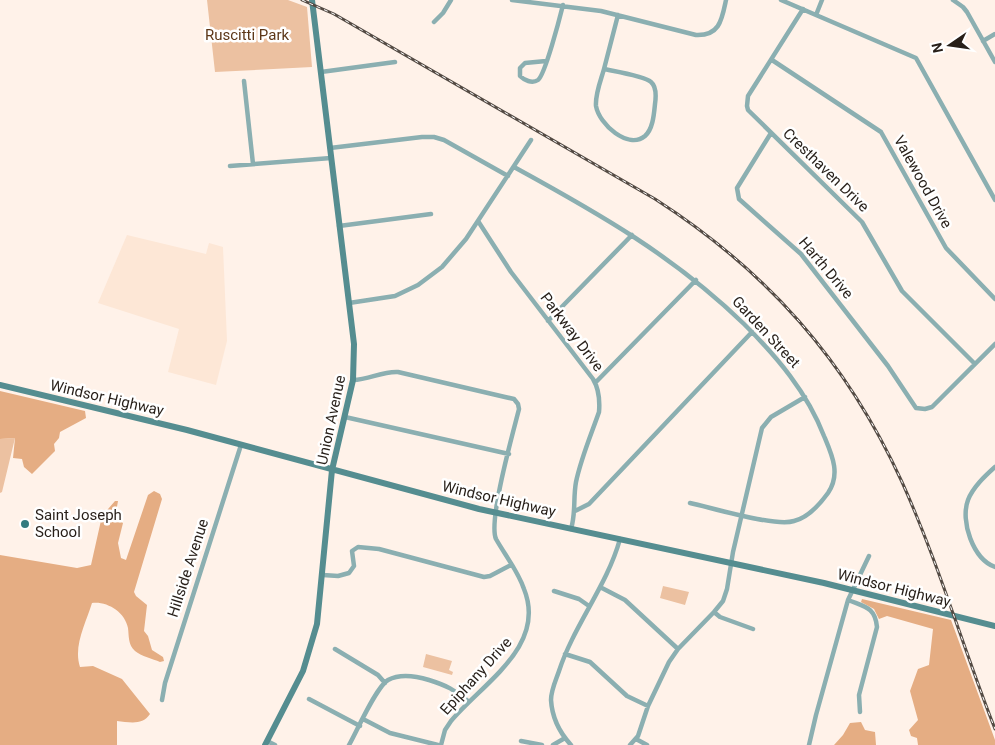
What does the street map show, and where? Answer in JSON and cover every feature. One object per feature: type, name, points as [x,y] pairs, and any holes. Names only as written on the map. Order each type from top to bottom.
[{"type":"main road","name":"Union Avenue","points":[[266,743],[300,678],[312,646],[320,603],[332,470],[353,380],[354,344],[312,0]]},
{"type":"main road","name":"Windsor Highway","points":[[0,385],[134,416],[495,512],[852,590],[995,626]]},
{"type":"street","points":[[434,22],[443,13],[451,0]]},
{"type":"street","points":[[512,0],[618,15],[696,35],[711,33],[720,22],[726,0]]},
{"type":"street","points":[[781,0],[916,58],[995,200]]},
{"type":"street","points":[[816,15],[822,0]]},
{"type":"street","points":[[953,0],[963,6],[995,62]]},
{"type":"street","points":[[546,61],[525,63],[520,68],[520,76],[531,82],[541,77],[546,61],[563,6]]},
{"type":"street","points":[[771,133],[750,113],[747,106],[748,96],[803,9]]},
{"type":"street","points":[[604,69],[647,79],[654,84],[656,90],[653,118],[648,132],[643,137],[631,140],[620,135],[608,126],[599,115],[596,107],[597,97],[604,69],[618,15]]},
{"type":"street","points":[[983,41],[995,34]]},
{"type":"street","points":[[321,72],[395,62]]},
{"type":"street","name":"Valewood Drive","points":[[770,62],[881,132],[946,248],[995,299]]},
{"type":"street","points":[[244,81],[253,164]]},
{"type":"street","name":"Cresthaven Drive","points":[[771,133],[862,222],[902,291],[975,364]]},
{"type":"street","name":"Harth Drive","points":[[771,133],[737,188],[739,200],[801,254],[888,366],[916,408],[932,407],[995,344]]},
{"type":"street","points":[[330,148],[434,137],[444,140],[508,176]]},
{"type":"street","points":[[349,303],[395,296],[418,285],[442,267],[454,255],[478,221],[530,140]]},
{"type":"street","points":[[230,166],[330,158]]},
{"type":"street","name":"Garden Street","points":[[514,167],[617,225],[696,280],[752,332],[779,361],[805,397],[817,418],[833,459],[836,476],[831,488],[806,516],[795,521],[777,522],[690,503]]},
{"type":"street","points":[[339,226],[431,214]]},
{"type":"street","name":"Parkway Drive","points":[[478,221],[511,272],[576,355],[595,383],[600,403],[599,412],[578,474],[575,492],[575,512],[571,528]]},
{"type":"street","points":[[548,321],[632,235]]},
{"type":"street","points":[[595,383],[696,280]]},
{"type":"street","points":[[575,512],[589,504],[752,332]]},
{"type":"street","name":"Epiphany Drive","points":[[353,380],[363,380],[386,372],[398,372],[517,401],[519,409],[495,512],[494,534],[524,588],[529,604],[526,636],[513,656],[448,725],[439,745]]},
{"type":"street","points":[[630,745],[636,739],[648,706],[669,662],[678,649],[723,601],[762,428],[771,417],[805,397]]},
{"type":"street","points":[[345,417],[509,454]]},
{"type":"street","name":"Hillside Avenue","points":[[162,700],[165,683],[240,444]]},
{"type":"street","points":[[995,467],[970,495],[966,509],[972,544],[985,562],[995,567]]},
{"type":"street","points":[[571,745],[557,724],[552,708],[552,690],[566,654],[616,555],[620,539]]},
{"type":"street","points":[[323,575],[338,576],[349,573],[354,566],[352,551],[358,547],[391,551],[484,577],[490,576],[511,565]]},
{"type":"street","points":[[810,745],[817,710],[848,600],[869,556]]},
{"type":"street","points":[[600,587],[625,600],[678,649]]},
{"type":"street","points":[[554,591],[579,599],[589,606]]},
{"type":"street","points":[[848,600],[871,610],[876,616],[877,627],[859,695],[860,712]]},
{"type":"street","points":[[714,612],[720,617],[753,628]]},
{"type":"street","points":[[335,649],[378,675],[385,683]]},
{"type":"street","points":[[566,654],[590,662],[627,696],[648,706]]},
{"type":"street","points":[[349,745],[375,695],[388,680],[412,675],[449,686],[459,692],[468,702]]},
{"type":"street","points":[[310,700],[360,726]]},
{"type":"street","points":[[363,719],[390,733],[439,745]]},
{"type":"street","points":[[553,745],[565,738]]},
{"type":"street","points":[[636,739],[647,745]]},
{"type":"street","points":[[521,741],[542,745]]},
{"type":"street","points":[[266,743],[275,745]]},
{"type":"shaded area","points":[[127,235],[206,254],[209,243],[223,247],[227,341],[216,385],[168,372],[179,329],[98,303]]},
{"type":"shaded area","points":[[0,391],[85,411],[86,418],[60,432],[59,438],[54,444],[55,451],[32,474],[24,467],[22,459],[13,458],[15,438],[0,439]]},
{"type":"shaded area","points":[[154,491],[160,494],[162,499],[134,592],[147,605],[144,631],[148,636],[152,650],[163,657],[164,661],[160,662],[135,651],[130,643],[128,628],[123,617],[109,606],[98,603],[92,603],[81,635],[78,651],[80,667],[93,666],[122,679],[150,714],[139,722],[117,721],[117,745],[0,745],[0,555],[77,568],[91,565],[102,516],[115,501],[118,501],[115,518],[123,523],[118,543],[121,558],[126,560],[148,495]]},
{"type":"shaded area","points":[[862,599],[951,620],[995,740],[995,745],[918,745],[917,738],[911,736],[909,730],[918,720],[910,691],[918,669],[929,665],[933,629],[887,616],[879,619],[874,609],[861,602]]},
{"type":"shaded area","points":[[861,722],[865,730],[875,732],[876,745],[834,745],[850,723]]},
{"type":"green space","name":"Ruscitti Park","points":[[207,0],[288,0],[307,7],[312,67],[215,72]]},
{"type":"green space","points":[[15,438],[2,492],[0,493],[0,439]]},
{"type":"green space","points":[[663,586],[689,592],[685,605],[660,598]]},
{"type":"green space","points":[[426,654],[452,661],[449,670],[453,672],[452,675],[423,667]]},
{"type":"railway","points":[[302,0],[334,14],[655,199],[733,256],[768,288],[800,322],[829,358],[856,396],[880,438],[915,512],[995,729]]},
{"type":"place","name":"Saint Joseph School","points":[[25,524]]}]
